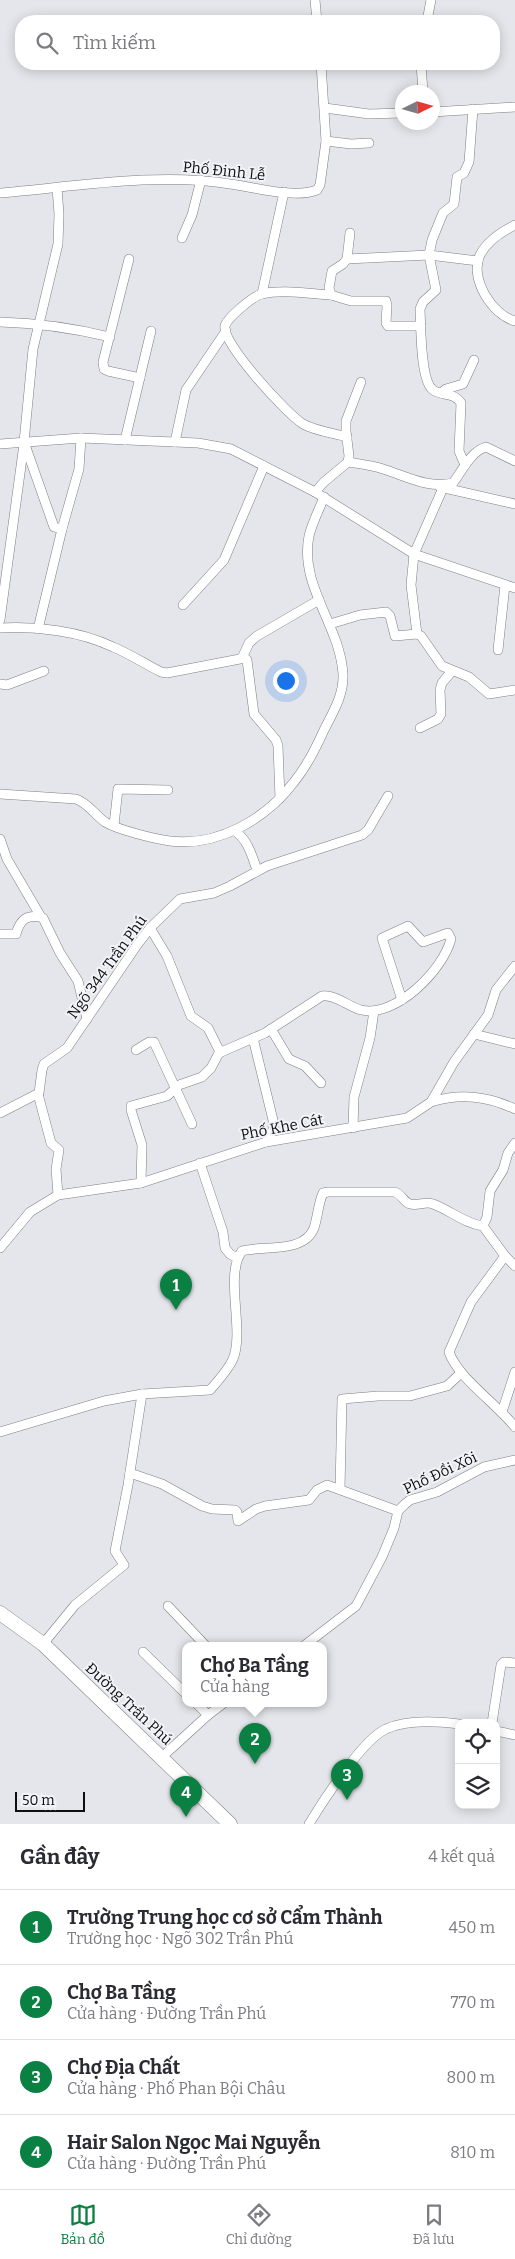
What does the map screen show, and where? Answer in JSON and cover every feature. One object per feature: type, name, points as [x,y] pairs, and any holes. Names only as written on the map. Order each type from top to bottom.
[{"type":"main road","name":"Đường Trần Phú","points":[[0,1613],[43,1644],[230,1824]]},
{"type":"street","points":[[315,0],[316,15]]},
{"type":"street","points":[[428,15],[431,0]]},
{"type":"street","name":"Phố Đinh Lễ","points":[[0,193],[182,179],[284,192],[311,193],[317,190],[320,185],[326,141],[322,70]]},
{"type":"street","points":[[422,70],[423,85]]},
{"type":"street","points":[[440,111],[515,107]]},
{"type":"street","points":[[325,108],[368,114],[395,114]]},
{"type":"street","points":[[465,465],[459,450],[461,403],[455,396],[430,388],[426,382],[420,309],[423,302],[435,293],[436,290],[429,255],[432,240],[443,213],[454,204],[457,177],[467,170],[473,109]]},
{"type":"street","points":[[326,141],[352,144],[368,143]]},
{"type":"street","points":[[182,238],[192,215],[201,180]]},
{"type":"street","points":[[0,620],[24,442],[33,349],[58,244],[60,214],[57,188]]},
{"type":"street","points":[[262,294],[284,192]]},
{"type":"street","points":[[515,225],[498,234],[490,242],[478,261],[479,279],[484,295],[495,310],[515,321]]},
{"type":"street","points":[[331,295],[329,288],[332,271],[347,259],[350,233]]},
{"type":"street","points":[[347,259],[429,255],[478,261]]},
{"type":"street","points":[[129,259],[103,362],[104,369],[140,378]]},
{"type":"street","points":[[175,442],[186,390],[240,308],[262,294],[331,295],[351,301],[386,302],[386,323],[388,326],[421,326]]},
{"type":"street","points":[[0,322],[38,323],[72,328],[110,337]]},
{"type":"street","points":[[228,325],[232,346],[291,414],[312,428],[347,437]]},
{"type":"street","points":[[125,440],[151,331]]},
{"type":"street","points":[[441,392],[464,384],[474,360]]},
{"type":"street","points":[[316,492],[324,482],[348,462],[346,421],[361,382]]},
{"type":"street","points":[[38,629],[62,529],[79,469],[81,438]]},
{"type":"street","points":[[0,444],[81,438],[175,442],[214,445],[231,449],[316,492],[414,554],[515,588]]},
{"type":"street","points":[[24,442],[54,527],[62,529]]},
{"type":"street","points":[[430,484],[453,483],[465,465],[478,451],[486,447],[515,461]]},
{"type":"street","points":[[348,462],[382,468],[443,488],[515,504]]},
{"type":"street","points":[[183,605],[224,560],[264,466]]},
{"type":"street","points":[[443,488],[414,554],[410,585],[417,634],[427,644],[442,666],[469,677],[489,694],[515,690]]},
{"type":"street","points":[[0,794],[76,799],[82,801],[104,821],[151,838],[171,841],[206,839],[235,831],[280,798],[294,783],[310,760],[342,689],[343,673],[337,641],[311,579],[308,560],[309,537],[324,497]]},
{"type":"street","points":[[498,650],[505,585]]},
{"type":"street","points":[[242,658],[249,643],[257,636],[319,600]]},
{"type":"street","points":[[330,624],[360,615],[386,612],[390,616],[394,636],[417,634]]},
{"type":"street","points":[[0,628],[38,629],[72,634],[112,646],[167,674],[204,668],[242,658],[247,660],[254,714],[276,740],[278,746],[280,798]]},
{"type":"street","points":[[0,684],[6,685],[44,671]]},
{"type":"street","points":[[420,728],[438,719],[441,714],[440,690],[442,684],[452,671]]},
{"type":"street","points":[[114,825],[118,789],[168,790]]},
{"type":"street","name":"Ngõ 344 Trần Phú","points":[[38,1094],[44,1064],[67,1048],[150,928],[180,899],[214,893],[257,870],[362,835],[368,830],[388,796]]},
{"type":"street","points":[[235,831],[241,835],[257,870]]},
{"type":"street","points":[[0,839],[7,859],[41,917],[46,922],[60,953],[78,981],[87,1019]]},
{"type":"street","points":[[0,934],[16,934],[23,919],[41,917]]},
{"type":"street","points":[[219,1053],[271,1029],[308,1004],[325,996],[363,1010],[387,1008],[402,1000],[439,966],[451,940],[448,933],[423,942],[408,926],[382,938],[402,1000]]},
{"type":"street","points":[[141,1183],[142,1145],[131,1106],[167,1096],[183,1084],[202,1077],[212,1068],[219,1053],[208,1028],[191,1016],[167,956],[150,928]]},
{"type":"street","name":"Phố Khe Cát","points":[[0,1248],[30,1212],[58,1195],[141,1183],[266,1142],[407,1118],[431,1102],[443,1080],[488,1016],[496,990],[515,966]]},
{"type":"street","points":[[353,1128],[354,1097],[370,1038],[374,1010]]},
{"type":"street","points":[[271,1029],[289,1059],[305,1066],[321,1083]]},
{"type":"street","points":[[474,1034],[515,1044]]},
{"type":"street","points":[[253,1038],[273,1120],[274,1128],[266,1142]]},
{"type":"street","points":[[136,1050],[149,1042],[154,1042],[192,1124]]},
{"type":"street","points":[[443,1080],[446,1090],[452,1096]]},
{"type":"street","points":[[0,1113],[38,1094],[51,1143],[59,1150],[56,1169],[58,1195]]},
{"type":"street","points":[[431,1102],[452,1096],[487,1100],[515,1109]]},
{"type":"street","points":[[483,1226],[487,1217],[490,1191],[503,1170],[508,1153],[515,1143]]},
{"type":"street","points":[[200,1163],[223,1232],[225,1248],[237,1258]]},
{"type":"street","points":[[0,1432],[104,1401],[142,1394],[210,1390],[233,1359],[236,1344],[235,1271],[237,1258],[242,1251],[249,1249],[278,1248],[308,1238],[313,1230],[323,1193],[395,1192],[411,1204],[432,1203],[470,1223],[483,1226],[505,1256],[515,1266]]},
{"type":"street","points":[[505,1256],[471,1302],[449,1352],[451,1359],[462,1372],[515,1427]]},
{"type":"street","points":[[340,1489],[342,1467],[342,1399],[410,1396],[447,1386],[462,1372]]},
{"type":"street","points":[[502,1412],[515,1372]]},
{"type":"street","points":[[43,1644],[75,1605],[124,1565],[115,1551],[130,1473],[142,1394]]},
{"type":"street","name":"Phố Đồi Xôi","points":[[308,1642],[356,1606],[382,1557],[394,1528],[398,1511],[410,1500],[437,1492],[484,1467],[515,1460]]},
{"type":"street","points":[[130,1473],[162,1484],[202,1506],[212,1509],[235,1510],[238,1521],[256,1509],[265,1506],[310,1500],[320,1487],[327,1485],[398,1511]]},
{"type":"street","points":[[168,1606],[202,1642]]},
{"type":"street","points":[[143,1652],[182,1690]]},
{"type":"street","points":[[493,1719],[501,1665],[504,1662],[515,1663]]},
{"type":"street","points":[[200,1707],[208,1715]]},
{"type":"street","points":[[162,1757],[219,1707]]},
{"type":"street","points":[[309,1824],[345,1771],[375,1736],[385,1729],[402,1723],[455,1724]]},
{"type":"street","points":[[500,1731],[515,1735]]},
{"type":"place","name":"Trường Trung học cơ sở Cẩm Thành","points":[[176,1310]]},
{"type":"place","name":"Chợ Ba Tầng","points":[[255,1764]]},
{"type":"place","name":"Chợ Địa Chất","points":[[347,1800]]},
{"type":"place","name":"Hair Salon Ngọc Mai Nguyễn","points":[[186,1817]]}]
